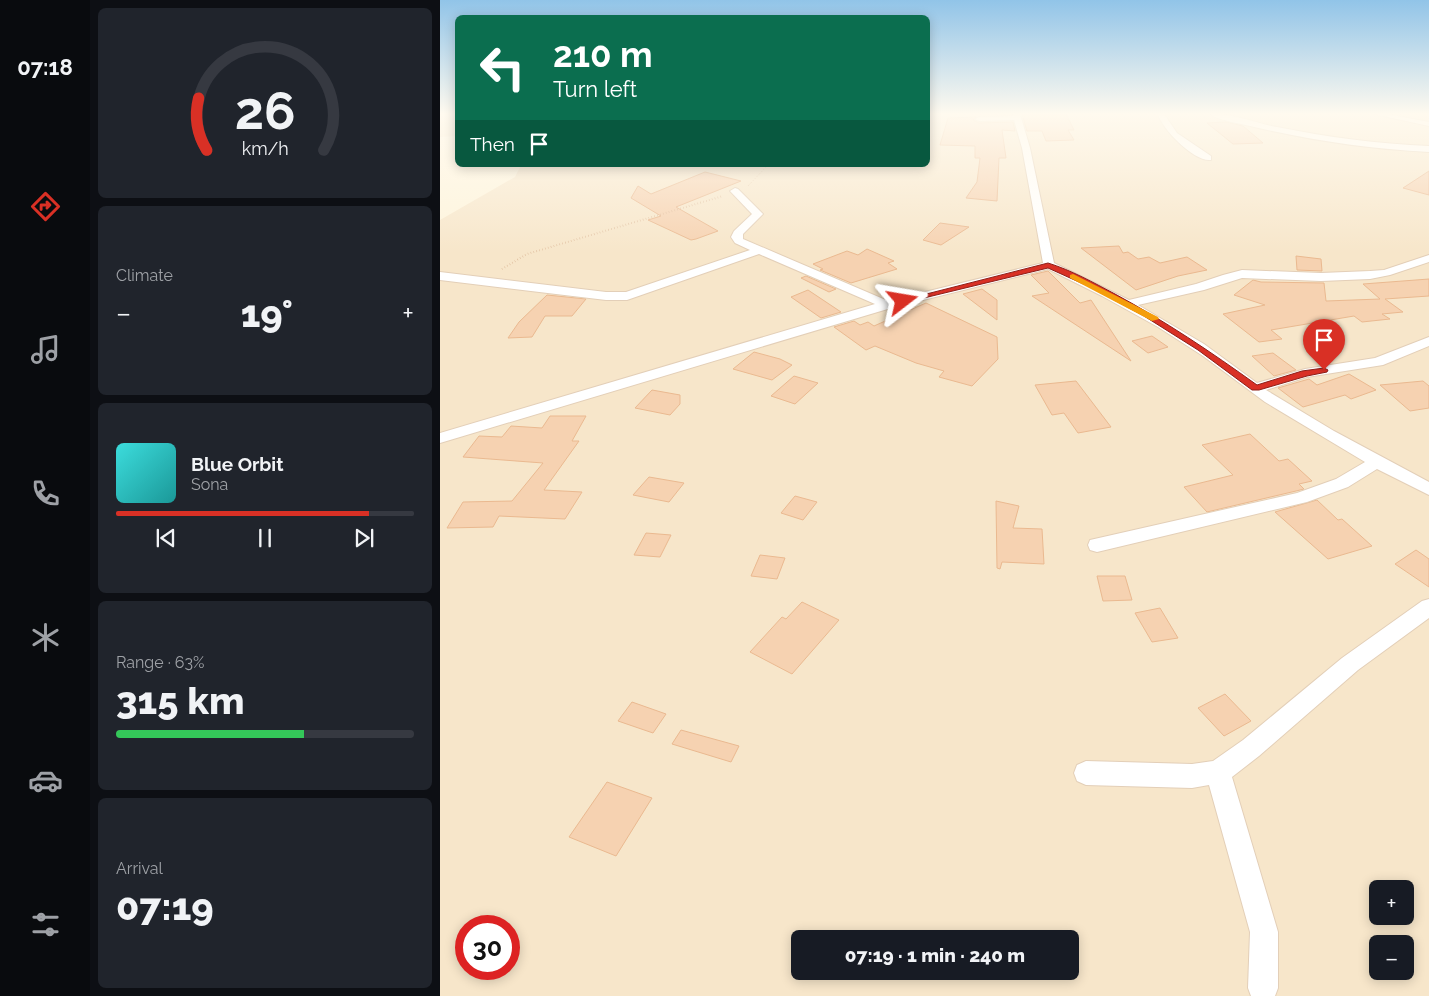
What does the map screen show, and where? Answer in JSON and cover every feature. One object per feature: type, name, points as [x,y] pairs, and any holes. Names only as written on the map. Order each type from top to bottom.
[{"type":"street","points":[[1028,160],[1048,266]]},
{"type":"street","points":[[735,191],[758,214],[738,233],[736,238],[739,241],[887,305]]},
{"type":"street","points":[[440,276],[606,296],[627,296],[759,250]]},
{"type":"street","points":[[1129,304],[1200,287],[1227,277],[1242,274],[1321,277],[1370,275],[1386,273],[1429,258]]},
{"type":"street","points":[[440,438],[887,305],[1048,266],[1129,304],[1201,348],[1256,388],[1376,463],[1429,489]]},
{"type":"street","points":[[1256,388],[1305,373],[1378,362],[1429,341]]},
{"type":"street","points":[[1097,545],[1301,498],[1342,483],[1376,463]]},
{"type":"street","points":[[1086,773],[1192,776],[1218,772],[1251,748],[1350,664],[1429,607]]},
{"type":"street","points":[[1218,772],[1264,932],[1263,988]]},
{"type":"path","points":[[479,282],[527,254],[748,186],[766,167]]},
{"type":"shaded area","points":[[930,160],[1429,160],[1429,996],[440,996],[440,220],[515,177],[520,167],[930,167]]},
{"type":"building","points":[[980,160],[999,160],[997,201],[966,198],[977,182]]},
{"type":"building","points":[[1429,171],[1429,195],[1403,188]]},
{"type":"building","points":[[705,172],[741,181],[676,207],[718,231],[696,239],[691,240],[648,220],[661,216],[631,198],[638,186],[651,194]]},
{"type":"building","points":[[940,223],[969,227],[941,245],[923,240]]},
{"type":"building","points":[[1119,246],[1123,253],[1128,252],[1138,259],[1149,257],[1160,263],[1187,257],[1207,270],[1178,276],[1136,290],[1081,248]]},
{"type":"building","points":[[867,249],[894,261],[888,263],[897,269],[851,283],[820,270],[823,269],[813,264],[847,251],[858,255]]},
{"type":"building","points":[[1296,256],[1321,259],[1322,271],[1297,270]]},
{"type":"building","points":[[1048,271],[1080,303],[1091,300],[1131,361],[1032,296],[1049,293],[1031,275]]},
{"type":"building","points":[[806,276],[836,289],[829,292],[801,278]]},
{"type":"building","points":[[1429,279],[1429,296],[1385,299],[1403,312],[1382,314],[1390,319],[1362,322],[1354,316],[1271,330],[1282,339],[1259,342],[1223,314],[1265,305],[1234,295],[1253,280],[1261,282],[1324,283],[1326,301],[1380,299],[1363,284]]},
{"type":"building","points":[[982,289],[997,300],[997,320],[963,294]]},
{"type":"building","points":[[808,290],[841,312],[821,318],[791,297]]},
{"type":"building","points":[[547,295],[586,299],[572,316],[545,316],[532,337],[508,338],[519,322]]},
{"type":"building","points":[[926,303],[997,337],[998,359],[972,386],[939,377],[944,371],[916,363],[875,346],[866,350],[834,327],[854,321],[860,325],[868,322],[874,326]]},
{"type":"building","points":[[1152,336],[1168,347],[1148,353],[1132,341]]},
{"type":"building","points":[[754,352],[780,359],[792,365],[772,380],[733,369]]},
{"type":"building","points":[[1273,353],[1296,370],[1274,376],[1252,356]]},
{"type":"building","points":[[1349,374],[1376,390],[1351,399],[1345,395],[1303,407],[1278,388],[1309,379],[1317,385]]},
{"type":"building","points":[[794,376],[818,383],[795,404],[771,396]]},
{"type":"building","points":[[1076,381],[1111,427],[1078,433],[1064,413],[1052,415],[1035,385]]},
{"type":"building","points":[[1423,381],[1429,386],[1429,408],[1410,411],[1380,385]]},
{"type":"building","points":[[652,390],[680,395],[680,404],[670,415],[635,408]]},
{"type":"building","points":[[550,416],[586,416],[572,441],[579,441],[544,490],[582,492],[565,519],[499,516],[493,527],[447,528],[463,502],[512,501],[543,463],[463,457],[479,436],[502,437],[511,426],[542,428]]},
{"type":"building","points":[[1250,434],[1279,461],[1288,459],[1312,481],[1299,484],[1304,489],[1207,512],[1184,487],[1233,475],[1202,445]]},
{"type":"building","points":[[649,477],[684,483],[669,502],[633,495]]},
{"type":"building","points":[[795,496],[817,502],[803,520],[781,513]]},
{"type":"building","points":[[1317,500],[1338,520],[1342,519],[1372,546],[1328,559],[1275,512]]},
{"type":"building","points":[[996,501],[1019,506],[1013,528],[1042,529],[1044,564],[1002,562],[1000,569],[997,568]]},
{"type":"building","points":[[646,533],[671,535],[660,557],[634,555]]},
{"type":"building","points":[[1416,550],[1429,559],[1429,587],[1395,564]]},
{"type":"building","points":[[760,555],[785,558],[777,579],[751,576]]},
{"type":"building","points":[[1097,576],[1125,576],[1132,600],[1103,601]]},
{"type":"building","points":[[802,602],[839,620],[792,674],[750,652],[782,617],[786,619]]},
{"type":"building","points":[[1160,608],[1178,638],[1152,642],[1135,613]]},
{"type":"building","points":[[1225,694],[1251,721],[1224,736],[1198,708]]},
{"type":"building","points":[[632,702],[666,714],[653,733],[618,721]]},
{"type":"building","points":[[681,730],[739,746],[731,762],[672,744]]},
{"type":"building","points":[[607,782],[652,798],[616,856],[569,837]]},
{"type":"slow traffic","points":[[1073,276],[1155,319]]},
{"type":"route","points":[[903,301],[1048,266],[1092,285],[1147,314],[1201,348],[1256,388],[1305,373],[1324,370]]}]
